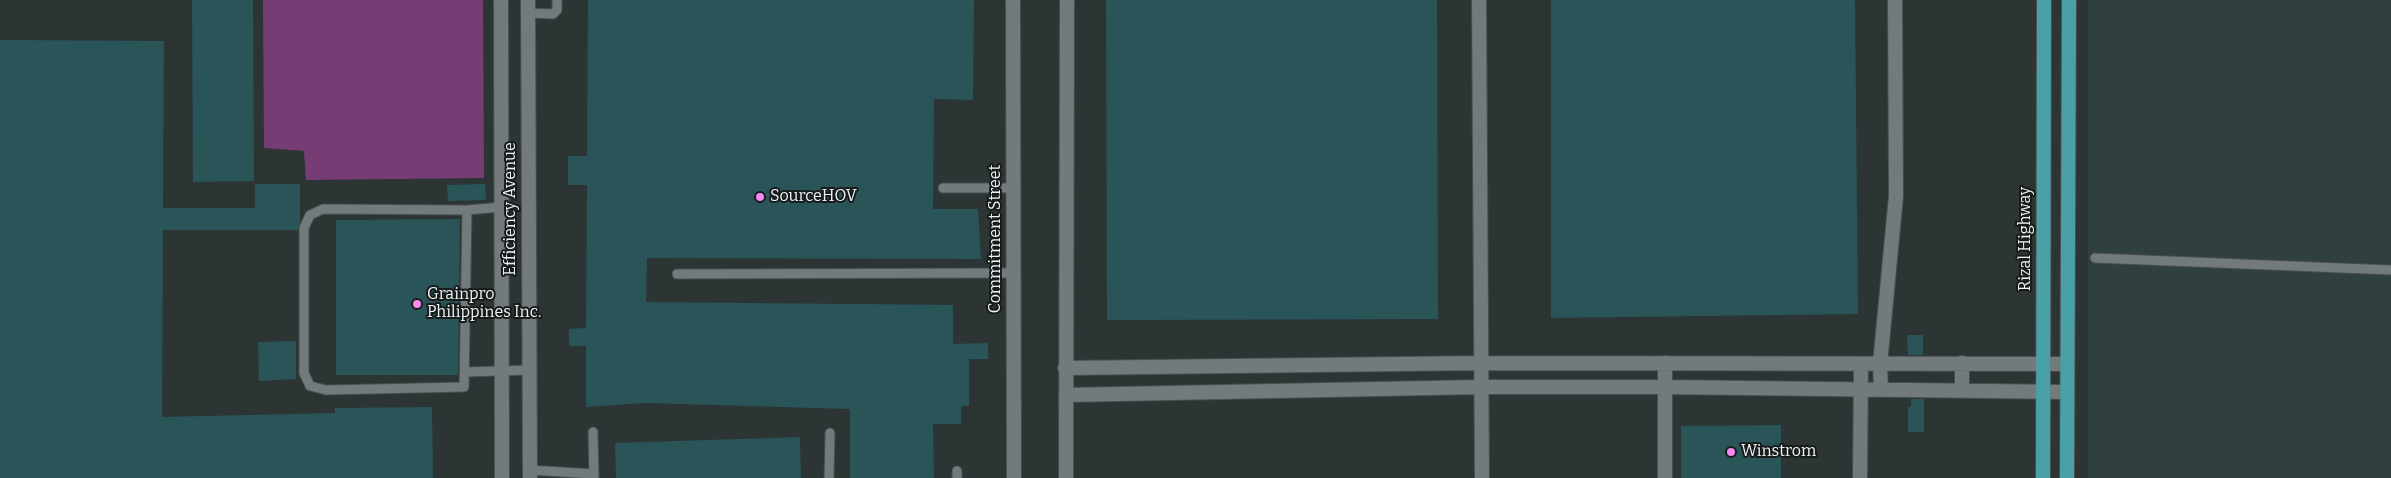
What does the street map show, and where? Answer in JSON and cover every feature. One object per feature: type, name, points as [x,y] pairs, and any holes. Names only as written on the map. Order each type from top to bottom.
[{"type":"main road","name":"Rizal Highway","points":[[2044,0],[2044,478]]},
{"type":"main road","points":[[2066,478],[2069,0]]},
{"type":"street","name":"Efficiency Avenue","points":[[501,0],[502,478]]},
{"type":"street","name":"Commitment Street","points":[[1013,0],[1014,478]]},
{"type":"street","points":[[1066,478],[1067,0]]},
{"type":"street","points":[[1479,0],[1482,478]]},
{"type":"street","points":[[1881,390],[1880,364],[1896,196],[1895,0]]},
{"type":"street","name":"Efficiency Avenue","points":[[528,6],[530,474]]},
{"type":"street","points":[[1065,368],[1481,363],[2067,364]]},
{"type":"street","points":[[1665,363],[1665,478]]},
{"type":"street","points":[[1962,363],[1962,391]]},
{"type":"street","points":[[1860,478],[1861,365]]},
{"type":"street","points":[[1066,395],[1481,387],[1665,387],[2067,392]]},
{"type":"lane","points":[[528,6],[553,14],[557,10],[558,0]]},
{"type":"lane","points":[[942,188],[1013,188]]},
{"type":"lane","points":[[467,210],[466,372],[464,387],[326,390],[310,386],[304,373],[304,228],[310,215],[323,209],[467,210],[502,207]]},
{"type":"lane","points":[[2095,258],[2391,270]]},
{"type":"lane","points":[[677,274],[1014,273]]},
{"type":"lane","points":[[466,372],[529,370]]},
{"type":"lane","points":[[530,474],[594,476],[593,432]]},
{"type":"lane","points":[[829,478],[830,433]]},
{"type":"shaded area","points":[[263,0],[483,0],[484,178],[306,180],[304,151],[264,148]]},
{"type":"shaded area","points":[[2088,0],[2391,0],[2391,478],[2088,478]]},
{"type":"building","points":[[192,0],[253,0],[254,181],[193,182]]},
{"type":"building","name":"SourceHOV","points":[[588,0],[974,0],[973,100],[934,99],[933,209],[978,209],[981,259],[647,258],[646,302],[953,305],[953,344],[988,343],[988,359],[969,359],[969,406],[961,406],[961,424],[933,424],[934,478],[850,478],[850,409],[646,403],[586,407],[586,346],[569,346],[569,329],[586,328],[587,185],[568,185],[568,156],[587,156]]},
{"type":"building","points":[[1106,0],[1437,0],[1438,319],[1107,320]]},
{"type":"building","points":[[1551,0],[1855,0],[1858,314],[1551,318]]},
{"type":"building","points":[[0,40],[164,41],[163,208],[255,208],[255,184],[300,184],[300,222],[298,230],[163,230],[162,417],[335,413],[335,408],[432,407],[433,478],[0,478]]},
{"type":"building","points":[[485,184],[486,200],[448,201],[447,185]]},
{"type":"building","points":[[460,219],[458,375],[336,375],[336,220]]},
{"type":"building","points":[[1907,335],[1923,335],[1923,355],[1908,355]]},
{"type":"building","points":[[296,341],[296,379],[259,381],[258,342]]},
{"type":"building","points":[[1911,399],[1924,399],[1924,432],[1908,432],[1908,407],[1911,407]]},
{"type":"building","name":"Winstrom","points":[[1781,425],[1781,478],[1681,478],[1681,426]]},
{"type":"building","points":[[800,437],[801,478],[616,478],[615,443]]},
{"type":"place","name":"SourceHOV","points":[[760,197]]},
{"type":"place","name":"Grainpro Philippines Inc.","points":[[417,304]]},
{"type":"place","name":"Winstrom","points":[[1731,452]]}]
